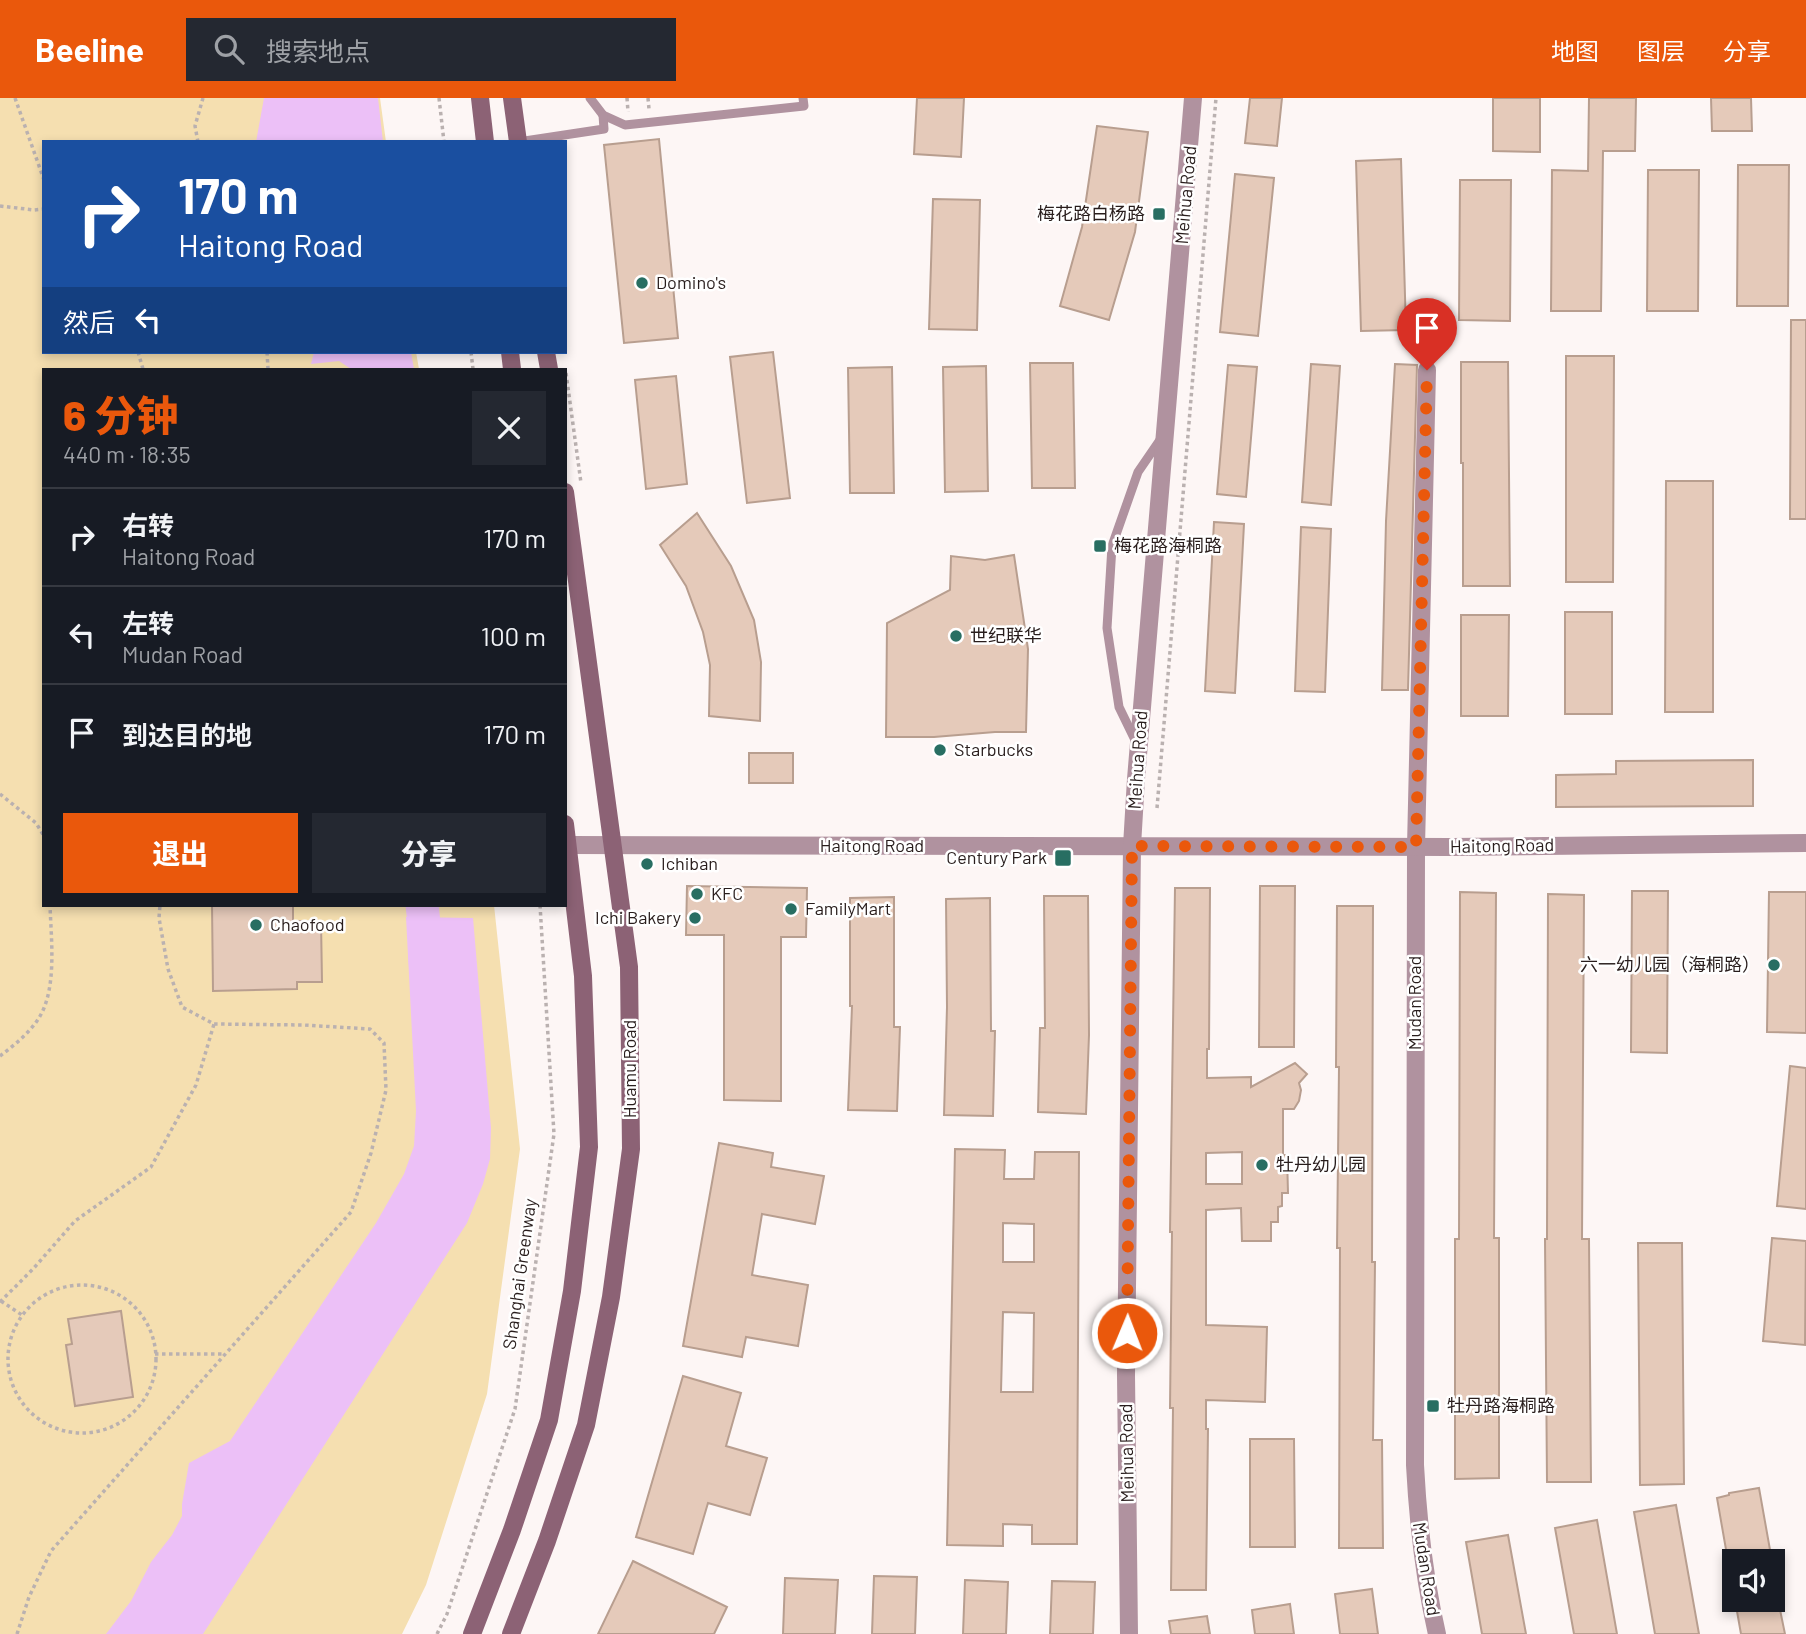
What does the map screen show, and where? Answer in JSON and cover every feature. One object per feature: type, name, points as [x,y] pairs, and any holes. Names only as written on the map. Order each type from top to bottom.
[{"type":"main road","points":[[480,98],[485,140]]},
{"type":"main road","points":[[512,98],[518,140]]},
{"type":"main road","name":"Huamu Road","points":[[511,1634],[547,1541],[586,1425],[611,1297],[631,1149],[629,967],[573,490]]},
{"type":"main road","points":[[472,1634],[512,1530],[549,1420],[573,1278],[589,1147],[583,976],[567,838]]},
{"type":"street","name":"Meihua Road","points":[[1129,1634],[1126,1375],[1132,846],[1194,98]]},
{"type":"street","name":"Mudan Road","points":[[1427,370],[1416,847],[1415,1465],[1419,1533],[1437,1634]]},
{"type":"street","name":"Haitong Road","points":[[568,845],[1416,847],[1806,843]]},
{"type":"lane","points":[[531,140],[604,129],[603,116],[590,98]]},
{"type":"lane","points":[[603,116],[625,125],[804,106],[803,98]]},
{"type":"lane","points":[[1139,748],[1119,707],[1107,628],[1112,546],[1138,472],[1165,433]]},
{"type":"path","points":[[15,98],[42,174]]},
{"type":"path","points":[[198,140],[195,126],[203,98]]},
{"type":"path","points":[[439,98],[444,140]]},
{"type":"path","points":[[1157,808],[1216,98]]},
{"type":"path","points":[[0,206],[42,209]]},
{"type":"path","points":[[567,444],[573,490]]},
{"type":"path","points":[[0,794],[36,822],[42,832]]},
{"type":"path","points":[[0,1056],[24,1037],[44,1010],[51,982],[50,907]]},
{"type":"path","points":[[17,1634],[29,1597],[51,1550],[351,1212],[371,1153],[386,1090],[384,1043],[370,1029],[214,1024],[182,1007],[168,969],[159,918],[160,907]]},
{"type":"path","name":"Shanghai Greenway","points":[[437,1634],[447,1614],[515,1409],[525,1340],[554,1134],[540,907]]},
{"type":"path","points":[[22,1315],[0,1301],[75,1222],[151,1167],[196,1085],[214,1024]]},
{"type":"path","points":[[68,1286],[94,1286],[126,1300],[144,1319],[152,1335],[156,1360],[153,1378],[132,1414],[111,1428],[86,1434],[51,1427],[31,1414],[15,1393],[7,1359],[12,1333],[22,1315],[40,1297],[68,1286]]},
{"type":"path","points":[[155,1354],[224,1354]]},
{"type":"shaded area","points":[[0,98],[380,98],[386,140],[42,140],[42,354],[416,354],[419,368],[42,368],[42,907],[494,907],[520,1149],[487,1394],[426,1585],[402,1634],[0,1634]]},
{"type":"shaded area","points":[[264,98],[378,98],[383,140],[256,140]]},
{"type":"shaded area","points":[[314,354],[411,354],[414,368],[350,368],[339,361],[311,364]]},
{"type":"shaded area","points":[[406,917],[473,918],[491,1128],[490,1159],[467,1223],[203,1634],[106,1634],[131,1601],[151,1562],[172,1535],[182,1516],[189,1463],[230,1441],[376,1223],[404,1174],[414,1146],[416,1111]]},
{"type":"building","points":[[917,98],[964,98],[961,157],[914,154]]},
{"type":"building","points":[[1250,98],[1282,98],[1277,146],[1245,143]]},
{"type":"building","points":[[1493,98],[1540,98],[1540,152],[1493,151]]},
{"type":"building","points":[[1589,98],[1636,98],[1635,151],[1603,151],[1601,311],[1551,311],[1552,170],[1588,171]]},
{"type":"building","points":[[1711,98],[1751,98],[1752,131],[1712,131]]},
{"type":"building","points":[[1097,126],[1148,132],[1135,232],[1109,320],[1060,306],[1082,227]]},
{"type":"building","points":[[659,139],[678,338],[624,343],[604,145]]},
{"type":"building","points":[[1401,159],[1406,330],[1361,331],[1356,161]]},
{"type":"building","points":[[1738,165],[1789,165],[1788,306],[1737,306]]},
{"type":"building","points":[[1648,170],[1699,170],[1698,311],[1647,311]]},
{"type":"building","points":[[1235,174],[1274,178],[1258,336],[1220,332]]},
{"type":"building","points":[[1460,180],[1511,180],[1510,321],[1459,320]]},
{"type":"building","points":[[933,199],[980,200],[977,330],[929,329]]},
{"type":"building","points":[[1791,320],[1806,320],[1806,519],[1790,519]]},
{"type":"building","points":[[773,352],[790,498],[747,503],[730,357]]},
{"type":"building","points":[[1566,356],[1614,356],[1613,582],[1566,582]]},
{"type":"building","points":[[1461,362],[1508,362],[1510,586],[1463,586]]},
{"type":"building","points":[[1030,363],[1073,363],[1075,488],[1032,488]]},
{"type":"building","points":[[1311,364],[1340,366],[1331,505],[1302,502]]},
{"type":"building","points":[[1395,364],[1417,365],[1408,690],[1382,690],[1386,521]]},
{"type":"building","points":[[1228,365],[1257,367],[1246,497],[1217,494]]},
{"type":"building","points":[[986,366],[988,491],[945,492],[943,367]]},
{"type":"building","points":[[892,367],[894,493],[850,493],[848,368]]},
{"type":"building","points":[[676,376],[687,484],[646,489],[635,380]]},
{"type":"building","points":[[1666,481],[1713,481],[1713,712],[1665,712]]},
{"type":"building","points":[[697,513],[731,566],[754,620],[761,662],[760,721],[709,716],[710,665],[703,632],[686,586],[660,545]]},
{"type":"building","points":[[1214,522],[1244,524],[1235,693],[1205,691]]},
{"type":"building","points":[[1301,527],[1331,529],[1325,692],[1295,691]]},
{"type":"building","name":"世纪联华","points":[[1014,555],[1028,649],[1026,732],[886,737],[887,623],[950,590],[951,556],[985,560]]},
{"type":"building","points":[[1565,612],[1612,612],[1612,714],[1565,714]]},
{"type":"building","points":[[1461,615],[1509,615],[1508,716],[1461,716]]},
{"type":"building","points":[[749,753],[793,753],[793,783],[749,783]]},
{"type":"building","points":[[1753,760],[1753,806],[1556,807],[1556,775],[1616,774],[1616,761]]},
{"type":"building","points":[[687,886],[807,888],[806,937],[781,937],[781,1101],[724,1100],[724,935],[686,935]]},
{"type":"building","points":[[1260,886],[1295,886],[1294,1047],[1259,1047]]},
{"type":"building","points":[[1175,888],[1210,888],[1207,1078],[1251,1077],[1251,1087],[1295,1063],[1307,1074],[1299,1083],[1299,1101],[1294,1109],[1283,1109],[1283,1155],[1287,1155],[1288,1193],[1282,1193],[1278,1222],[1271,1222],[1271,1241],[1242,1241],[1241,1208],[1206,1210],[1206,1325],[1267,1327],[1265,1402],[1206,1400],[1206,1590],[1171,1590],[1173,1408],[1170,1408]],"holes":[[[1242,1152],[1242,1184],[1206,1184],[1206,1153]]]},
{"type":"building","points":[[1632,891],[1668,891],[1667,1053],[1631,1052]]},
{"type":"building","points":[[1460,892],[1496,893],[1494,1238],[1499,1238],[1499,1478],[1455,1479]]},
{"type":"building","points":[[1769,892],[1806,892],[1806,1033],[1767,1032]]},
{"type":"building","points":[[1548,894],[1584,895],[1582,1239],[1589,1239],[1591,1482],[1547,1482],[1545,1239]]},
{"type":"building","points":[[1044,896],[1088,896],[1089,1035],[1086,1114],[1038,1112],[1040,1028],[1045,1028]]},
{"type":"building","points":[[894,897],[894,1027],[900,1027],[897,1111],[848,1110],[852,1006],[850,898]]},
{"type":"building","points":[[990,898],[991,1031],[995,1031],[993,1116],[944,1115],[946,899]]},
{"type":"building","points":[[1337,906],[1373,906],[1373,1440],[1382,1440],[1383,1548],[1339,1548]]},
{"type":"building","points":[[212,907],[293,907],[293,921],[321,921],[322,982],[297,982],[297,989],[213,991]]},
{"type":"building","points":[[1790,1066],[1806,1068],[1806,1209],[1777,1206]]},
{"type":"building","points":[[719,1143],[773,1153],[771,1167],[824,1176],[815,1224],[762,1214],[752,1275],[808,1285],[798,1346],[746,1337],[742,1357],[683,1346]]},
{"type":"building","points":[[955,1149],[1005,1150],[1004,1179],[1034,1179],[1035,1152],[1079,1152],[1077,1544],[1032,1544],[1032,1525],[1003,1524],[1003,1546],[947,1545]],"holes":[[[1003,1223],[1034,1224],[1034,1262],[1003,1262]],[[1003,1312],[1034,1313],[1033,1392],[1001,1392]]]},
{"type":"building","points":[[1772,1238],[1806,1241],[1805,1345],[1763,1341]]},
{"type":"building","points":[[1638,1243],[1682,1243],[1684,1484],[1640,1485]]},
{"type":"building","points":[[121,1311],[133,1397],[75,1406],[66,1345],[72,1344],[68,1319]]},
{"type":"building","points":[[683,1376],[741,1393],[726,1446],[767,1458],[750,1515],[708,1503],[693,1554],[636,1537]]},
{"type":"building","points":[[1250,1439],[1294,1439],[1295,1547],[1250,1547]]},
{"type":"building","points":[[1759,1488],[1770,1549],[1726,1549],[1717,1498]]},
{"type":"building","points":[[1676,1505],[1699,1634],[1655,1634],[1634,1512]]},
{"type":"building","points":[[1597,1520],[1617,1634],[1574,1634],[1555,1528]]},
{"type":"building","points":[[1508,1535],[1526,1634],[1482,1634],[1466,1542]]},
{"type":"building","points":[[633,1561],[727,1607],[714,1634],[598,1634]]},
{"type":"building","points":[[874,1576],[917,1577],[915,1634],[872,1634]]},
{"type":"building","points":[[785,1578],[838,1580],[835,1634],[783,1634]]},
{"type":"building","points":[[965,1580],[1008,1582],[1006,1634],[963,1634]]},
{"type":"building","points":[[1052,1581],[1095,1582],[1093,1634],[1050,1634]]},
{"type":"building","points":[[1372,1589],[1378,1634],[1340,1634],[1335,1594]]},
{"type":"building","points":[[1290,1604],[1294,1634],[1255,1634],[1252,1610]]},
{"type":"building","points":[[1737,1612],[1780,1612],[1785,1634],[1741,1634]]},
{"type":"building","points":[[1207,1616],[1210,1634],[1171,1634],[1169,1621]]},
{"type":"waterway","points":[[422,907],[425,961]]},
{"type":"place","name":"梅花路白杨路","points":[[1159,214]]},
{"type":"place","name":"Domino's","points":[[642,283]]},
{"type":"place","name":"梅花路海桐路","points":[[1100,546]]},
{"type":"place","name":"世纪联华","points":[[956,636]]},
{"type":"place","name":"Starbucks","points":[[940,750]]},
{"type":"place","name":"Century Park","points":[[1063,858]]},
{"type":"place","name":"Ichiban","points":[[647,864]]},
{"type":"place","name":"KFC","points":[[697,894]]},
{"type":"place","name":"FamilyMart","points":[[791,909]]},
{"type":"place","name":"Ichi Bakery","points":[[695,918]]},
{"type":"place","name":"Chaofood","points":[[256,925]]},
{"type":"place","name":"六一幼儿园（海桐路）","points":[[1774,965]]},
{"type":"place","name":"牡丹幼儿园","points":[[1262,1165]]},
{"type":"place","name":"牡丹路海桐路","points":[[1433,1406]]},
{"type":"route","points":[[1127,1333],[1132,846],[1416,847],[1427,370]]}]
